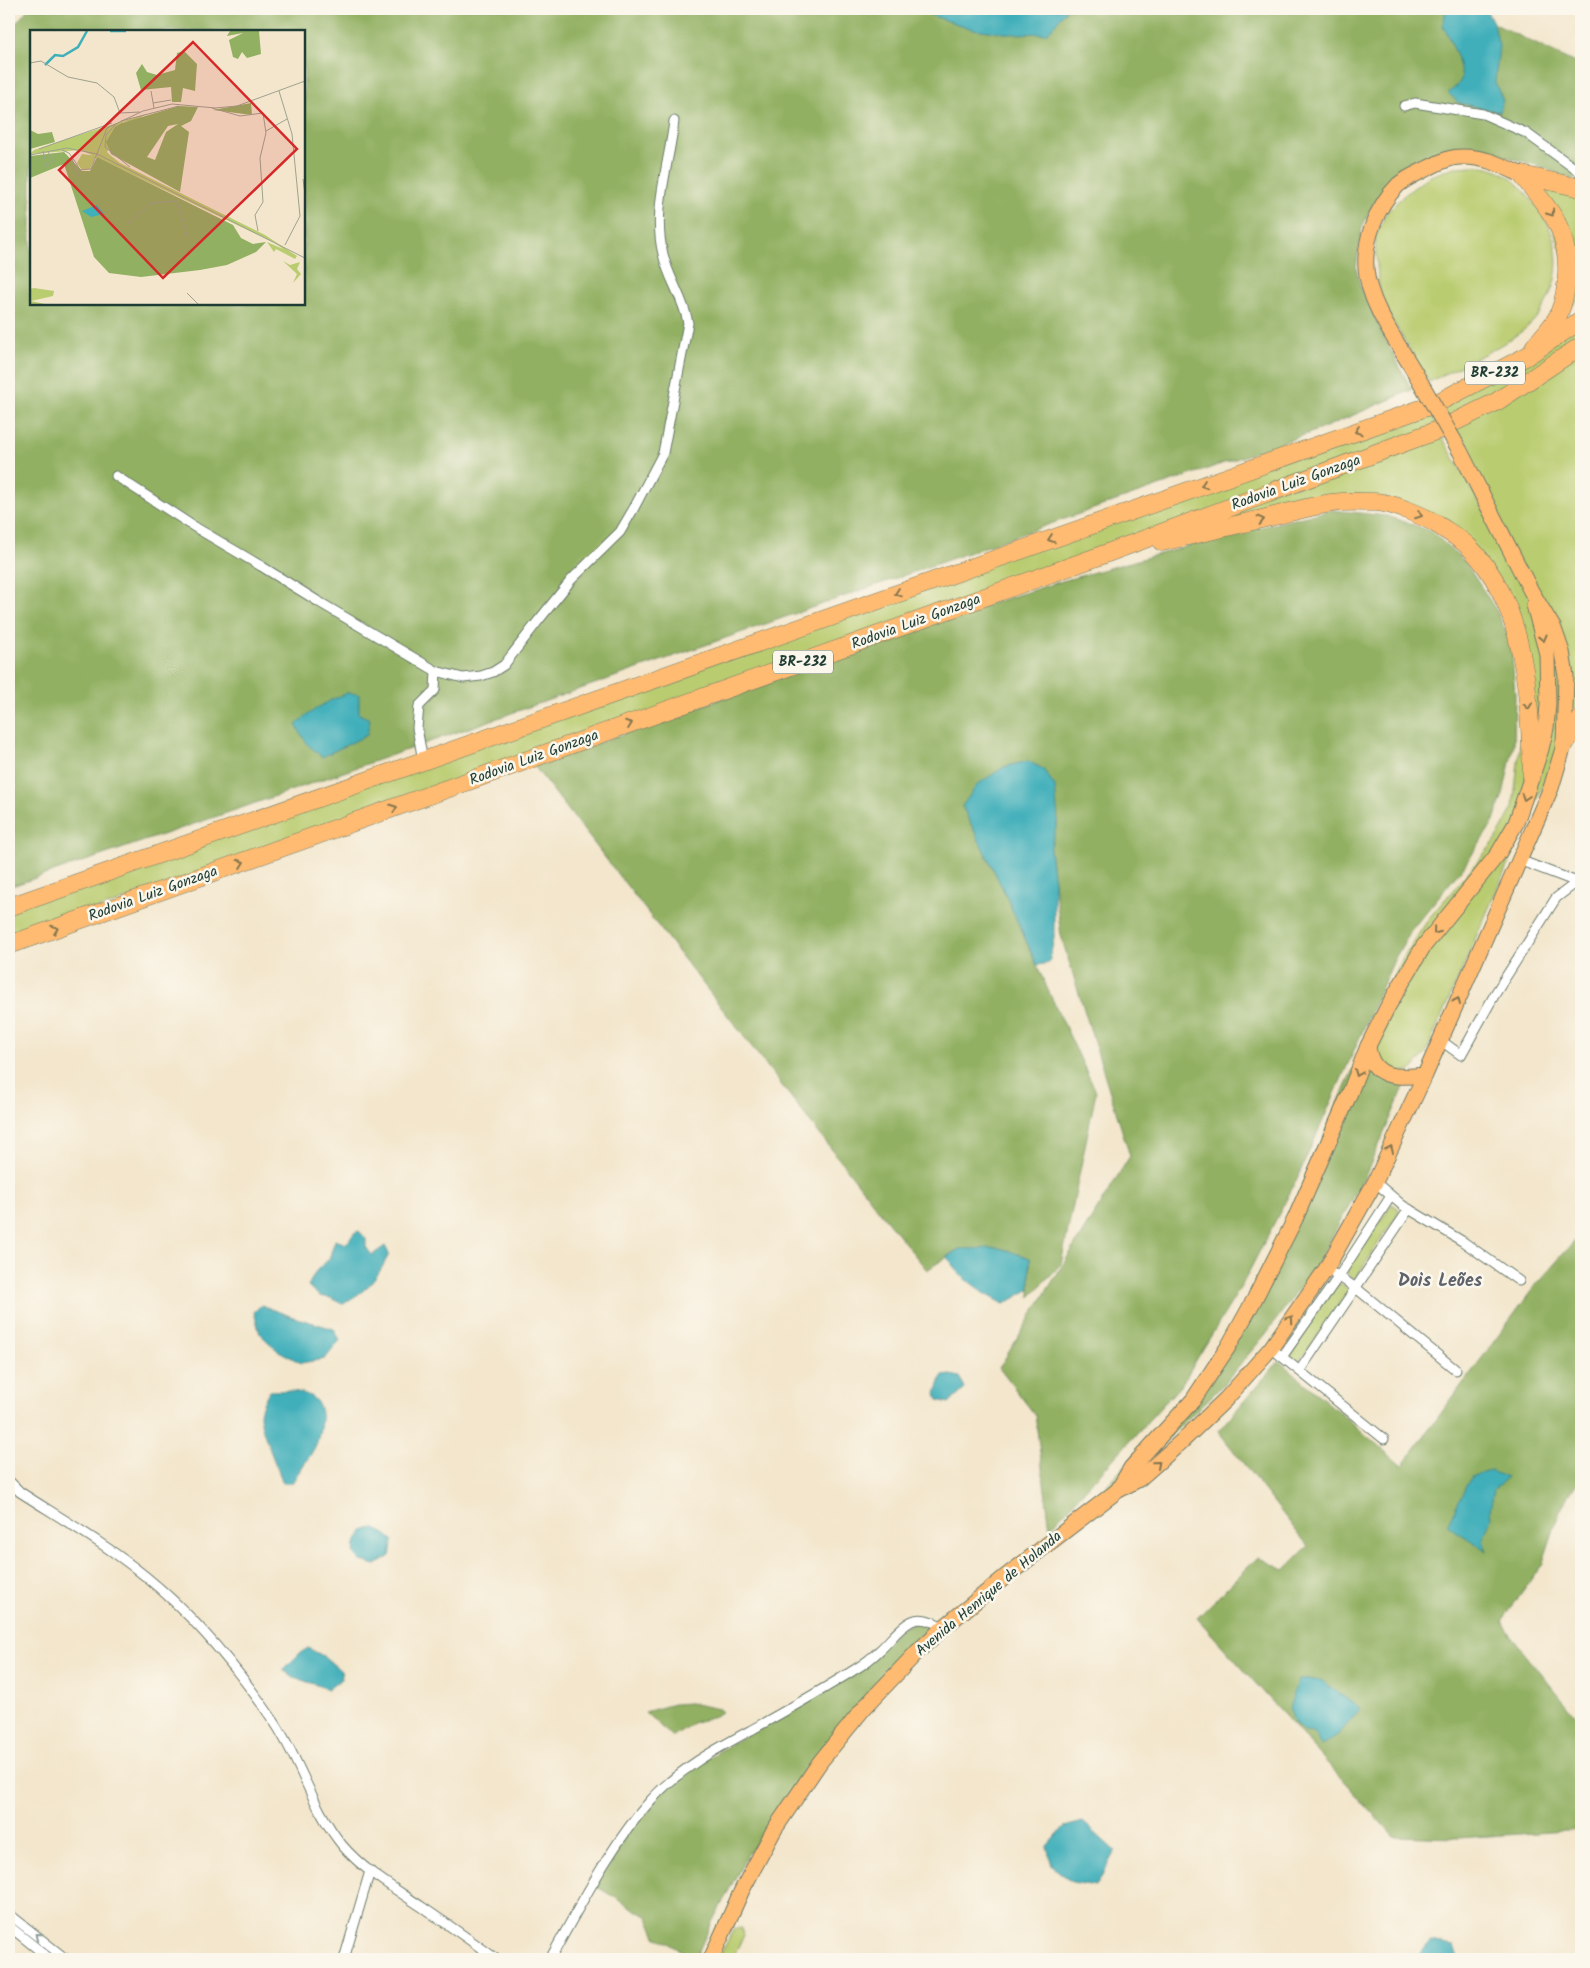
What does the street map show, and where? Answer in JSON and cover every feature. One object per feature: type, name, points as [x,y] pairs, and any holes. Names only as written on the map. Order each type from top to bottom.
[{"type":"highway","points":[[1522,175],[1581,188]]},
{"type":"highway","points":[[1522,175],[1556,221],[1565,244],[1567,266],[1566,288],[1557,316],[1527,356]]},
{"type":"highway","name":"Rodovia Luiz Gonzaga","points":[[9,907],[1434,404],[1527,356],[1581,320]]},
{"type":"highway","name":"Rodovia Luiz Gonzaga","points":[[9,945],[1094,558],[1438,430],[1496,402],[1581,346]]},
{"type":"highway","points":[[1094,558],[1333,503],[1377,502],[1428,519],[1459,539],[1479,558],[1498,588],[1510,615],[1518,640],[1524,674],[1530,728],[1532,775]]},
{"type":"highway","points":[[1564,744],[1581,719]]},
{"type":"main road","points":[[1117,1491],[1140,1479],[1277,1352],[1332,1272],[1440,1040],[1550,788],[1564,744],[1566,676],[1562,652],[1554,629],[1531,591],[1460,451],[1387,326],[1370,290],[1366,268],[1366,248],[1373,225],[1384,204],[1399,185],[1413,175],[1440,162],[1458,157],[1488,159],[1522,175]]},
{"type":"main road","points":[[1117,1491],[1131,1468],[1193,1400],[1246,1316],[1295,1218],[1349,1095],[1368,1046],[1387,1008],[1423,947],[1498,854],[1516,823],[1537,764],[1546,728],[1549,680],[1547,654],[1531,591]]},
{"type":"main road","points":[[1368,1046],[1373,1063],[1385,1073],[1400,1077],[1425,1074]]},
{"type":"main road","name":"Avenida Henrique de Holanda","points":[[711,1959],[742,1890],[774,1830],[820,1762],[864,1708],[944,1627],[1117,1491]]},
{"type":"street","points":[[1404,106],[1415,103],[1483,114],[1526,133],[1581,173]]},
{"type":"street","points":[[116,476],[193,526],[436,671],[463,678],[481,676],[493,672],[504,665],[572,580],[620,532],[660,460],[667,438],[688,323],[684,307],[668,270],[659,233],[659,209],[674,121]]},
{"type":"street","points":[[423,761],[416,728],[419,706],[435,690],[436,671]]},
{"type":"street","points":[[1519,860],[1579,883]]},
{"type":"street","points":[[1440,1040],[1461,1054],[1495,994],[1556,898],[1579,883]]},
{"type":"street","points":[[1375,1182],[1409,1209],[1462,1241],[1519,1281]]},
{"type":"street","points":[[1391,1196],[1332,1272],[1356,1288],[1456,1370]]},
{"type":"street","points":[[1300,1370],[1409,1209]]},
{"type":"street","points":[[1277,1352],[1384,1439]]},
{"type":"street","points":[[9,1481],[20,1492],[146,1576],[200,1628],[233,1664],[276,1724],[291,1750],[312,1798],[336,1836],[350,1853],[370,1871],[496,1959]]},
{"type":"street","points":[[550,1959],[610,1856],[651,1800],[670,1781],[718,1747],[796,1705],[855,1669],[870,1659],[901,1629],[913,1621],[920,1619],[944,1627]]},
{"type":"street","points":[[344,1959],[370,1871]]},
{"type":"street","points":[[9,1914],[66,1959]]},
{"type":"street","points":[[9,1926],[50,1959]]},
{"type":"green space","points":[[28,9],[1464,9],[1581,66],[1581,179],[1569,178],[1536,165],[1485,151],[1446,152],[1418,163],[1374,203],[1362,227],[1356,268],[1360,286],[1412,390],[1321,429],[244,807],[9,887],[9,32]]},
{"type":"green space","points":[[1478,166],[1492,168],[1508,176],[1522,189],[1541,212],[1549,227],[1557,257],[1556,272],[1553,288],[1546,303],[1528,326],[1502,344],[1429,382],[1382,303],[1375,238],[1387,212],[1402,197],[1428,177],[1454,167]]},
{"type":"green space","points":[[1536,183],[1581,195],[1581,298],[1565,312],[1573,282]]},
{"type":"green space","points":[[1581,320],[1581,697],[1425,1054],[1410,1072],[1382,1071],[1363,1044],[1402,960],[1429,918],[1495,841],[1513,808],[1525,699],[1516,639],[1471,547],[1377,502],[1209,522],[9,940],[9,909],[1429,406],[1438,430],[1502,542],[1435,404]]},
{"type":"green space","points":[[1331,510],[1387,516],[1431,531],[1465,562],[1496,610],[1511,643],[1515,695],[1514,744],[1503,794],[1493,823],[1464,866],[1411,930],[1394,960],[1296,1181],[1242,1285],[1181,1385],[1050,1528],[1035,1415],[999,1368],[1130,1156],[1061,936],[1050,850],[1058,820],[1043,769],[1028,761],[1004,767],[962,806],[1002,887],[1096,1092],[1061,1264],[1030,1297],[1030,1258],[959,1249],[927,1270],[534,766],[955,615],[1055,583],[1217,538]]},
{"type":"green space","points":[[1371,1064],[1408,1078],[1366,1174],[1318,1263],[1265,1335],[1219,1389],[1157,1448],[1098,1495],[1198,1385],[1261,1282],[1353,1069]]},
{"type":"green space","points":[[1392,1204],[1398,1208],[1399,1212],[1357,1276],[1354,1279],[1350,1278],[1346,1271]]},
{"type":"green space","points":[[1581,1234],[1581,1475],[1560,1511],[1542,1565],[1502,1621],[1517,1644],[1581,1723],[1581,1830],[1458,1838],[1393,1836],[1197,1618],[1258,1557],[1284,1570],[1308,1546],[1218,1431],[1279,1361],[1402,1466],[1535,1286]]},
{"type":"green space","points":[[1337,1284],[1342,1284],[1349,1290],[1299,1362],[1295,1362],[1287,1354]]},
{"type":"green space","points":[[920,1619],[935,1624],[864,1697],[748,1854],[695,1959],[656,1936],[648,1917],[592,1884],[642,1811],[670,1781],[855,1669],[901,1629]]},
{"type":"green space","points":[[690,1703],[719,1709],[722,1712],[711,1718],[694,1722],[672,1737],[645,1712],[674,1704]]},
{"type":"green space","points":[[740,1927],[744,1935],[732,1959],[718,1959],[734,1929]]},
{"type":"water","points":[[934,9],[1067,9],[1048,33],[1012,34],[973,29],[930,15]]},
{"type":"water","points":[[1446,9],[1486,10],[1494,24],[1499,46],[1495,83],[1503,100],[1500,112],[1459,103],[1448,93],[1457,86],[1462,78],[1457,56],[1443,25]]},
{"type":"water","points":[[347,693],[359,694],[359,714],[370,719],[367,735],[322,757],[307,744],[296,725],[320,706]]},
{"type":"water","points":[[1028,761],[1043,769],[1055,786],[1058,820],[1050,850],[1054,882],[1054,938],[1049,963],[1037,965],[1002,887],[962,806],[978,784],[1004,767]]},
{"type":"water","points":[[359,1231],[366,1239],[366,1247],[372,1255],[385,1246],[389,1254],[380,1272],[365,1289],[342,1304],[331,1298],[319,1296],[308,1286],[316,1271],[329,1259],[335,1240],[347,1244],[354,1233]]},
{"type":"water","points":[[1000,1248],[1030,1258],[1030,1289],[1004,1304],[984,1293],[958,1273],[946,1257],[959,1249]]},
{"type":"water","points":[[261,1305],[334,1329],[340,1340],[325,1359],[301,1363],[277,1350],[260,1334],[254,1312]]},
{"type":"water","points":[[942,1376],[960,1377],[965,1389],[949,1403],[938,1400],[936,1393]]},
{"type":"water","points":[[269,1391],[299,1392],[314,1399],[319,1406],[321,1415],[317,1442],[292,1483],[283,1483],[260,1420],[263,1402]]},
{"type":"water","points":[[1491,1471],[1507,1478],[1494,1489],[1490,1510],[1491,1518],[1483,1540],[1487,1551],[1447,1525],[1471,1476]]},
{"type":"water","points":[[373,1528],[393,1540],[390,1556],[376,1565],[361,1561],[354,1554],[355,1545],[362,1531]]},
{"type":"water","points":[[308,1648],[325,1657],[341,1671],[342,1679],[328,1689],[293,1677],[283,1670],[300,1653]]},
{"type":"water","points":[[1299,1680],[1321,1680],[1360,1709],[1339,1734],[1321,1746],[1313,1732],[1305,1731],[1295,1725],[1289,1707]]},
{"type":"water","points":[[1083,1822],[1115,1851],[1096,1886],[1072,1882],[1052,1866],[1047,1846],[1064,1827]]},
{"type":"water","points":[[1430,1942],[1454,1946],[1458,1959],[1421,1959],[1421,1953]]},
{"type":"district","name":"Dois Leões","points":[[1440,1281]]}]
